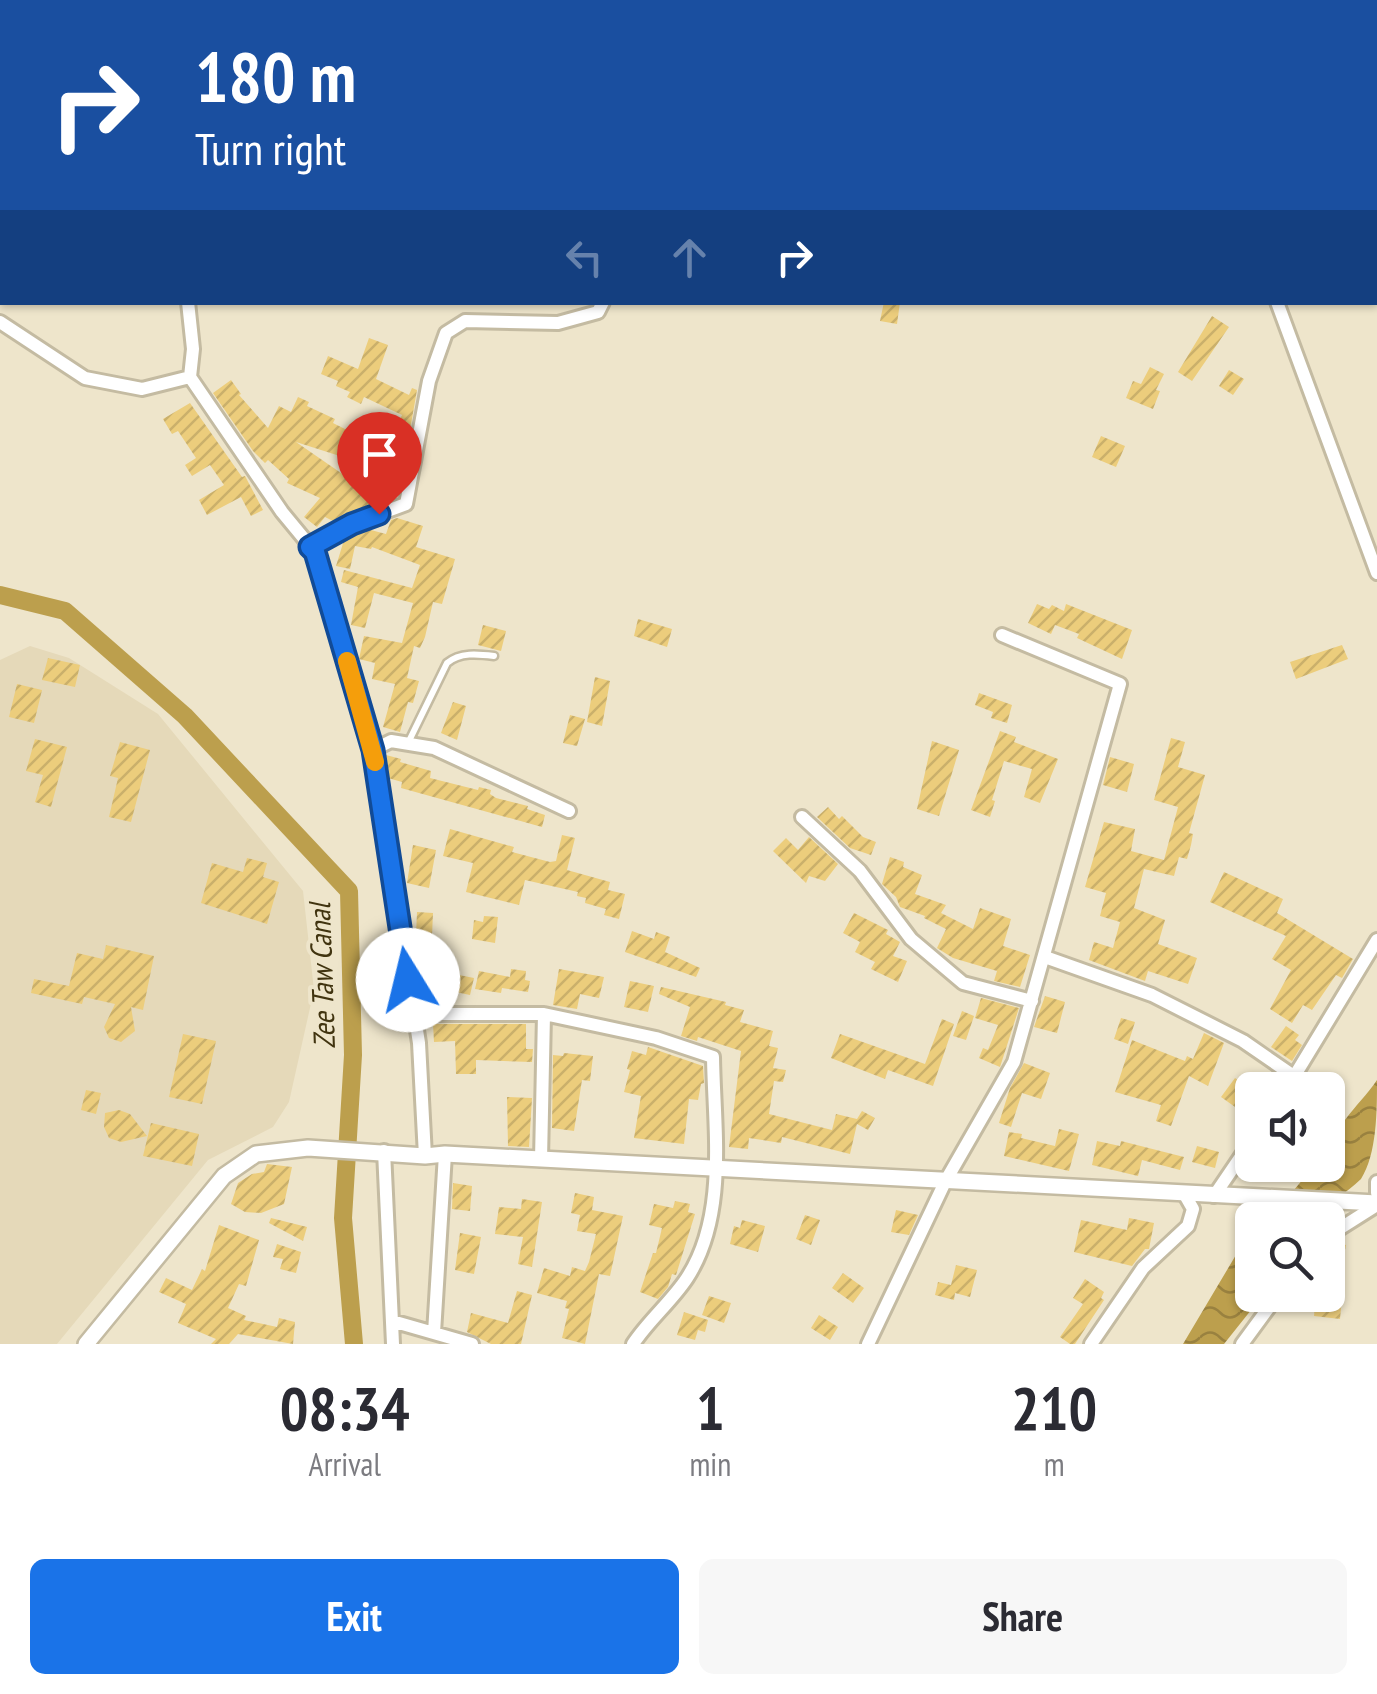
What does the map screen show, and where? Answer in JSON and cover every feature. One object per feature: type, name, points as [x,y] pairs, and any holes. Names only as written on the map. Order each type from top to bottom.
[{"type":"street","points":[[188,305],[193,348],[190,377],[282,512],[315,552],[373,750],[418,1043],[425,1156]]},
{"type":"street","points":[[310,547],[352,524],[406,504],[430,380],[446,332],[465,322],[558,324],[598,312],[601,305]]},
{"type":"street","points":[[1278,305],[1377,573]]},
{"type":"street","points":[[0,322],[85,378],[142,389],[190,377]]},
{"type":"street","points":[[868,1344],[945,1182],[1014,1062],[1120,684],[1002,634]]},
{"type":"street","points":[[373,750],[391,741],[434,748],[568,811]]},
{"type":"street","points":[[802,817],[860,870],[911,939],[963,983],[1032,1000]]},
{"type":"street","points":[[1298,1072],[1377,940]]},
{"type":"street","points":[[1045,957],[1152,995],[1243,1042],[1288,1072]]},
{"type":"street","points":[[413,1014],[544,1014],[656,1038],[713,1056],[715,1169],[708,1238],[688,1277],[633,1344]]},
{"type":"street","points":[[540,1160],[544,1014]]},
{"type":"street","points":[[86,1344],[224,1176],[256,1154],[308,1148],[1377,1204]]},
{"type":"street","points":[[384,1151],[393,1344]]},
{"type":"street","points":[[434,1332],[445,1154]]},
{"type":"street","points":[[1214,1196],[1235,1165]]},
{"type":"street","points":[[1377,1182],[1377,1193]]},
{"type":"street","points":[[1091,1344],[1142,1268],[1188,1226],[1194,1209],[1185,1194]]},
{"type":"street","points":[[1345,1225],[1377,1204]]},
{"type":"street","points":[[1245,1342],[1266,1312]]},
{"type":"street","points":[[392,1321],[472,1344]]},
{"type":"lane","points":[[408,744],[447,663],[452,658],[476,654],[494,656]]},
{"type":"shaded area","points":[[30,646],[69,658],[158,714],[303,891],[314,990],[289,1102],[273,1127],[208,1160],[57,1344],[0,1344],[0,660]]},
{"type":"water","points":[[1377,1080],[1373,1145],[1361,1179],[1333,1202],[1284,1202],[1301,1182],[1345,1182],[1345,1120]]},
{"type":"water","points":[[1235,1257],[1235,1312],[1249,1312],[1224,1344],[1183,1344]]},
{"type":"building","points":[[883,305],[900,305],[897,324],[880,321]]},
{"type":"building","points":[[1212,316],[1229,327],[1192,381],[1178,372]]},
{"type":"building","points":[[369,338],[388,345],[376,379],[409,395],[412,388],[417,390],[409,436],[395,429],[402,415],[364,397],[361,404],[347,397],[350,392],[336,386],[338,381],[321,374],[328,356],[358,369]]},
{"type":"building","points":[[1150,367],[1164,374],[1153,409],[1126,398],[1133,381],[1141,384]]},
{"type":"building","points":[[1229,370],[1244,379],[1233,395],[1219,386]]},
{"type":"building","points":[[231,380],[268,428],[279,406],[291,412],[298,397],[309,402],[307,406],[335,419],[333,423],[346,432],[373,445],[371,449],[401,458],[396,474],[296,442],[357,484],[354,489],[372,503],[335,522],[325,517],[317,527],[304,517],[320,498],[287,483],[289,479],[268,460],[265,463],[213,393]]},
{"type":"building","points":[[190,403],[245,476],[263,510],[251,516],[241,497],[207,515],[199,500],[224,485],[210,465],[192,476],[185,465],[196,458],[178,431],[172,434],[163,419]]},
{"type":"building","points":[[1101,436],[1125,446],[1116,467],[1092,457]]},
{"type":"building","points":[[397,518],[423,526],[416,547],[455,559],[442,604],[433,602],[425,637],[420,648],[414,646],[407,678],[419,681],[400,732],[383,727],[395,684],[372,679],[375,663],[359,659],[364,636],[402,643],[413,603],[374,593],[365,628],[351,625],[358,587],[341,582],[344,570],[412,588],[420,565],[372,547],[355,546],[350,569],[336,566],[344,540],[367,529],[386,534],[391,520]]},
{"type":"building","points":[[1037,604],[1064,611],[1066,604],[1132,630],[1122,659],[1077,638],[1079,634],[1055,625],[1051,634],[1028,623]]},
{"type":"building","points":[[638,619],[672,629],[667,647],[634,636]]},
{"type":"building","points":[[483,625],[506,631],[501,651],[478,645]]},
{"type":"building","points":[[1342,645],[1348,659],[1296,679],[1290,662]]},
{"type":"building","points":[[48,658],[80,665],[75,687],[42,680]]},
{"type":"building","points":[[595,677],[610,681],[602,726],[587,722]]},
{"type":"building","points":[[17,684],[42,690],[34,723],[9,717]]},
{"type":"building","points":[[979,693],[1012,705],[1007,723],[991,718],[993,712],[975,705]]},
{"type":"building","points":[[453,702],[466,706],[457,740],[441,733]]},
{"type":"building","points":[[570,715],[585,719],[577,746],[563,743]]},
{"type":"building","points":[[1000,731],[1016,737],[1014,742],[1058,759],[1040,803],[1024,797],[1032,769],[1004,761],[990,817],[971,810]]},
{"type":"building","points":[[1171,738],[1185,742],[1178,767],[1205,775],[1189,833],[1193,834],[1191,845],[1187,859],[1179,857],[1174,876],[1144,869],[1134,908],[1165,920],[1158,944],[1197,958],[1188,984],[1148,971],[1145,981],[1089,960],[1094,942],[1113,948],[1120,922],[1100,916],[1106,893],[1085,887],[1104,822],[1135,829],[1131,851],[1164,860],[1178,807],[1154,800]]},
{"type":"building","points":[[35,739],[67,747],[51,807],[35,802],[43,775],[26,771]]},
{"type":"building","points":[[932,741],[959,750],[939,816],[917,809]]},
{"type":"building","points":[[120,742],[150,750],[131,822],[109,817],[118,778],[110,776]]},
{"type":"building","points":[[386,755],[431,771],[430,778],[491,790],[496,798],[528,806],[527,809],[545,815],[542,827],[401,788],[402,782],[388,778]]},
{"type":"building","points":[[1110,757],[1134,764],[1127,792],[1103,785]]},
{"type":"building","points":[[828,807],[863,837],[876,842],[871,855],[850,848],[817,817]]},
{"type":"building","points":[[450,829],[550,862],[556,861],[562,835],[575,838],[567,870],[610,882],[608,890],[625,894],[619,919],[604,915],[606,909],[585,903],[586,898],[577,896],[578,892],[525,880],[519,905],[466,892],[473,863],[443,856]]},
{"type":"building","points":[[809,837],[838,864],[825,881],[809,876],[806,883],[773,851],[786,838],[798,850]]},
{"type":"building","points":[[413,845],[436,850],[429,888],[407,883]]},
{"type":"building","points":[[890,857],[922,875],[915,894],[946,905],[941,913],[973,929],[980,908],[1011,919],[1003,946],[1030,955],[1020,987],[994,981],[997,971],[953,958],[937,948],[946,929],[900,907],[896,897],[882,884]]},
{"type":"building","points":[[247,858],[267,863],[263,877],[279,882],[267,924],[201,903],[212,863],[243,872]]},
{"type":"building","points":[[1224,872],[1283,899],[1277,913],[1353,959],[1342,978],[1336,975],[1312,1010],[1303,1005],[1292,1023],[1270,1009],[1291,970],[1272,959],[1286,936],[1210,902]]},
{"type":"building","points":[[417,912],[433,913],[432,936],[416,935]]},
{"type":"building","points":[[854,913],[888,930],[886,934],[900,942],[893,956],[907,961],[898,982],[871,969],[875,962],[855,952],[860,942],[843,933]]},
{"type":"building","points":[[484,916],[498,917],[495,943],[472,939],[474,920],[483,922]]},
{"type":"building","points":[[632,931],[654,939],[656,932],[670,937],[665,952],[700,968],[696,977],[625,952]]},
{"type":"building","points":[[106,945],[154,956],[143,1010],[131,1007],[135,1031],[121,1042],[109,1038],[104,1027],[115,1004],[84,997],[82,1004],[31,993],[34,979],[69,986],[77,953],[103,959]]},
{"type":"building","points":[[511,969],[526,971],[525,980],[530,981],[528,992],[475,989],[479,971],[510,977]]},
{"type":"building","points":[[559,969],[604,977],[599,998],[580,994],[577,1009],[553,1005]]},
{"type":"building","points":[[444,972],[474,978],[470,995],[441,989]]},
{"type":"building","points":[[630,981],[654,986],[648,1012],[624,1007]]},
{"type":"building","points":[[661,987],[726,1002],[725,1005],[744,1010],[740,1022],[773,1031],[769,1046],[778,1048],[773,1068],[786,1070],[783,1082],[774,1081],[769,1114],[832,1130],[836,1114],[857,1119],[862,1111],[875,1118],[868,1130],[857,1124],[850,1154],[782,1137],[781,1143],[749,1138],[748,1149],[729,1147],[741,1051],[698,1037],[697,1041],[681,1036],[690,1007],[659,994]]},
{"type":"building","points":[[1045,996],[1065,1002],[1057,1033],[1034,1027]]},
{"type":"building","points":[[981,998],[1019,1008],[1000,1067],[979,1058],[983,1048],[988,1050],[998,1025],[975,1018]]},
{"type":"building","points":[[962,1011],[974,1016],[966,1040],[953,1036]]},
{"type":"building","points":[[1121,1018],[1135,1022],[1128,1044],[1114,1039]]},
{"type":"building","points":[[942,1019],[954,1024],[933,1086],[888,1070],[885,1079],[831,1058],[840,1034],[925,1064]]},
{"type":"building","points":[[433,1024],[526,1024],[526,1049],[533,1049],[532,1062],[476,1060],[476,1074],[456,1074],[455,1041],[434,1042]]},
{"type":"building","points":[[1286,1026],[1299,1035],[1295,1040],[1302,1045],[1292,1061],[1271,1047]]},
{"type":"building","points":[[1204,1033],[1224,1043],[1208,1086],[1189,1076],[1171,1126],[1156,1121],[1161,1105],[1115,1092],[1132,1040],[1185,1061],[1187,1056],[1193,1059]]},
{"type":"building","points":[[183,1034],[216,1041],[202,1104],[169,1097]]},
{"type":"building","points":[[648,1047],[703,1066],[704,1083],[698,1100],[689,1099],[684,1144],[634,1138],[641,1096],[624,1092],[630,1070],[627,1069],[632,1051],[646,1055]]},
{"type":"building","points":[[553,1055],[593,1056],[590,1081],[582,1080],[574,1131],[552,1128]]},
{"type":"building","points":[[1024,1063],[1050,1073],[1041,1099],[1022,1093],[1011,1127],[999,1123],[1010,1088]]},
{"type":"building","points":[[1235,1078],[1235,1107],[1221,1097]]},
{"type":"building","points":[[86,1090],[101,1093],[96,1114],[81,1110]]},
{"type":"building","points":[[507,1097],[532,1098],[529,1147],[508,1146]]},
{"type":"building","points":[[119,1110],[130,1114],[147,1136],[121,1142],[109,1138],[104,1127],[105,1113]]},
{"type":"building","points":[[151,1123],[199,1134],[192,1166],[143,1156]]},
{"type":"building","points":[[1059,1129],[1079,1134],[1069,1171],[1004,1156],[1009,1132],[1055,1146]]},
{"type":"building","points":[[1097,1141],[1120,1146],[1121,1141],[1184,1157],[1180,1170],[1142,1160],[1138,1176],[1092,1165]]},
{"type":"building","points":[[1197,1146],[1219,1152],[1215,1168],[1192,1162]]},
{"type":"building","points":[[267,1164],[292,1167],[284,1204],[261,1213],[245,1212],[231,1204],[238,1183],[264,1172]]},
{"type":"building","points":[[453,1183],[472,1186],[470,1211],[452,1209]]},
{"type":"building","points":[[575,1193],[594,1197],[592,1210],[623,1216],[610,1276],[599,1274],[585,1344],[562,1338],[569,1309],[565,1308],[567,1301],[537,1293],[544,1268],[570,1276],[572,1267],[585,1271],[589,1262],[596,1234],[577,1231],[580,1215],[571,1213]]},
{"type":"building","points":[[522,1199],[542,1202],[532,1267],[518,1264],[523,1237],[495,1234],[499,1207],[521,1209]]},
{"type":"building","points":[[675,1201],[690,1204],[688,1212],[695,1214],[676,1275],[672,1274],[658,1299],[640,1292],[662,1228],[649,1225],[654,1204],[673,1208]]},
{"type":"building","points":[[896,1210],[918,1215],[909,1235],[891,1232]]},
{"type":"building","points":[[805,1215],[820,1220],[811,1245],[796,1239]]},
{"type":"building","points":[[271,1218],[307,1227],[303,1241],[269,1223]]},
{"type":"building","points":[[1129,1218],[1154,1223],[1149,1249],[1132,1266],[1074,1252],[1081,1220],[1127,1230]]},
{"type":"building","points":[[742,1220],[765,1226],[758,1252],[730,1244],[734,1226],[740,1228]]},
{"type":"building","points":[[219,1225],[259,1240],[246,1286],[239,1284],[228,1308],[246,1316],[244,1320],[277,1327],[279,1318],[295,1322],[293,1344],[238,1334],[229,1344],[211,1344],[216,1339],[178,1323],[186,1304],[159,1292],[166,1278],[192,1290],[202,1269],[205,1271]]},
{"type":"building","points":[[460,1233],[481,1237],[474,1274],[455,1270]]},
{"type":"building","points":[[277,1244],[301,1252],[296,1273],[280,1269],[283,1259],[273,1257]]},
{"type":"building","points":[[956,1265],[977,1270],[970,1297],[955,1293],[954,1300],[935,1295],[938,1282],[951,1285]]},
{"type":"building","points":[[843,1273],[864,1288],[853,1303],[832,1288]]},
{"type":"building","points":[[1085,1279],[1104,1292],[1104,1300],[1075,1344],[1070,1344],[1060,1337],[1083,1304],[1073,1298]]},
{"type":"building","points":[[517,1291],[532,1295],[521,1344],[491,1344],[467,1332],[471,1313],[508,1323]]},
{"type":"building","points":[[709,1296],[731,1303],[724,1323],[702,1315]]},
{"type":"building","points":[[684,1312],[708,1320],[705,1332],[698,1330],[695,1340],[677,1335]]},
{"type":"building","points":[[1314,1312],[1341,1312],[1340,1319],[1314,1316]]},
{"type":"building","points":[[819,1315],[838,1327],[830,1340],[811,1328]]},
{"type":"waterway","name":"Zee Taw Canal","points":[[0,595],[65,611],[185,716],[349,891],[353,1055],[343,1218],[354,1344]]},
{"type":"slow traffic","points":[[347,661],[375,762]]},
{"type":"route","points":[[379,514],[310,547],[315,552],[373,750],[408,980]]}]
